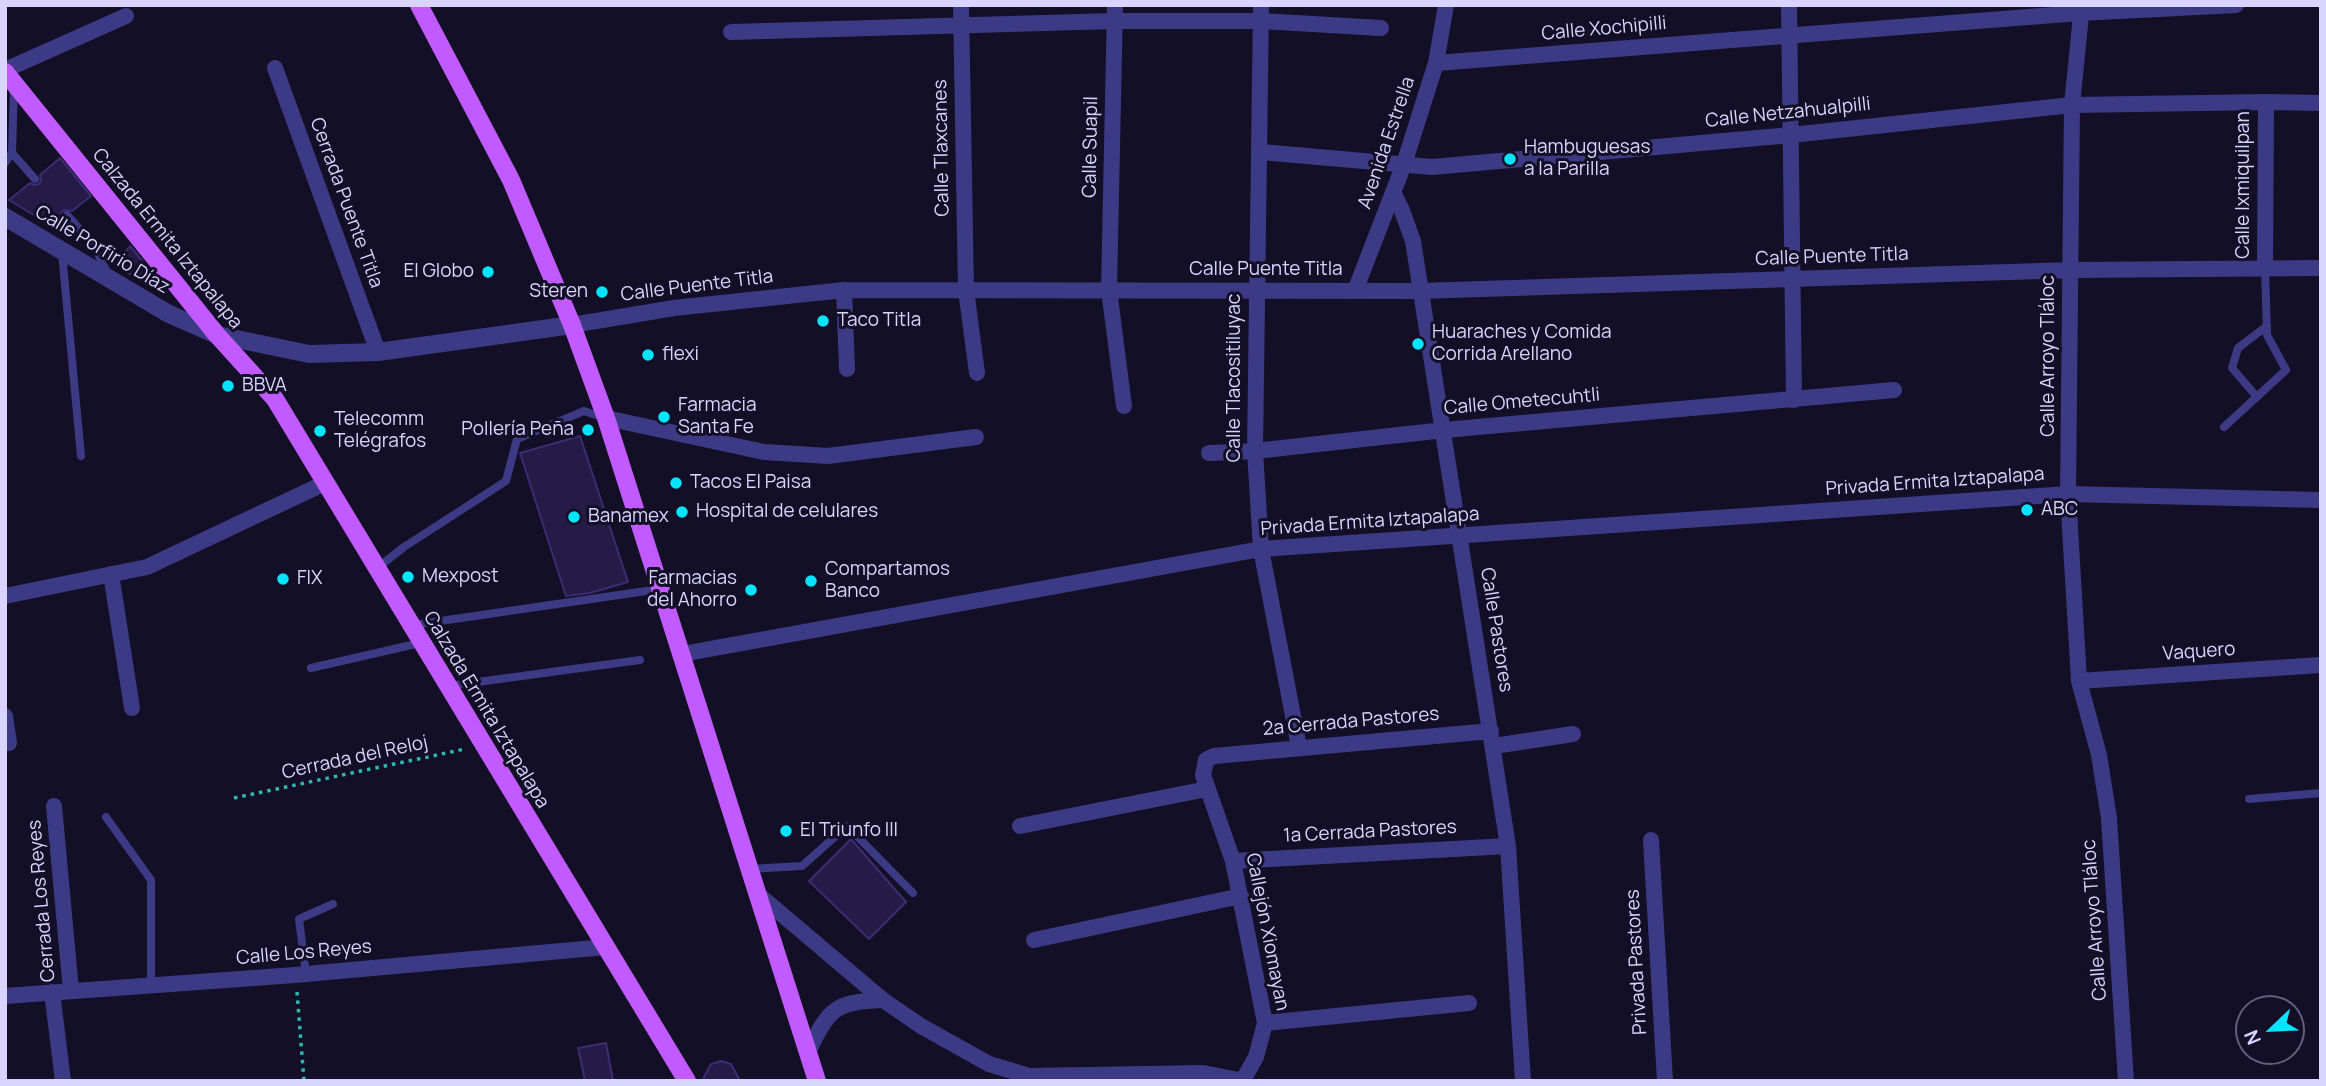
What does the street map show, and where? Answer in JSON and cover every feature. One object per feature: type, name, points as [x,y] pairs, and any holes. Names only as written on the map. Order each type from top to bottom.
[{"type":"main road","points":[[419,5],[511,180],[572,325],[606,418],[817,1081]]},
{"type":"main road","name":"Calzada Ermita Iztapalapa","points":[[8,75],[217,335],[275,399],[687,1081]]},
{"type":"street","name":"Calle Tlaxcanes","points":[[961,5],[966,290]]},
{"type":"street","name":"Avenida Estrella","points":[[1355,291],[1404,164],[1436,64],[1446,5]]},
{"type":"street","points":[[1789,5],[1794,400]]},
{"type":"street","name":"Calle Xochipilli","points":[[1436,64],[2081,9],[2236,5]]},
{"type":"street","name":"Calle Arroyo Tláloc","points":[[2081,9],[2072,105],[2068,494],[2079,681],[2099,755],[2109,818],[2126,1081]]},
{"type":"street","points":[[731,32],[961,24],[1114,13],[1261,13],[1381,28]]},
{"type":"street","name":"Calle Suapil","points":[[1114,13],[1109,290],[1124,406]]},
{"type":"street","name":"Calle Tlacositiluyac","points":[[1261,13],[1255,451],[1261,550],[1299,747]]},
{"type":"street","points":[[8,75],[126,16]]},
{"type":"street","name":"Cerrada Puente Titla","points":[[275,68],[378,352]]},
{"type":"street","name":"Calle Ixmiquilpan","points":[[2265,269],[2266,102]]},
{"type":"street","name":"Calle Netzahualpilli","points":[[1261,152],[1432,167],[1791,135],[2072,105],[2321,103]]},
{"type":"street","name":"Calle Pastores","points":[[1393,192],[1413,241],[1508,846],[1523,1081]]},
{"type":"street","name":"Calle Porfirio Díaz","points":[[10,223],[169,314],[217,335]]},
{"type":"street","name":"Calle Puente Titla","points":[[217,335],[309,354],[378,352],[674,308],[844,290],[1355,291],[2071,270],[2321,268]]},
{"type":"street","points":[[844,290],[847,369]]},
{"type":"street","points":[[966,290],[978,373]]},
{"type":"street","name":"Calle Ometecuhtli","points":[[1209,453],[1255,451],[1444,430],[1894,390]]},
{"type":"street","points":[[606,418],[764,452],[828,456],[976,437]]},
{"type":"street","points":[[5,596],[148,567],[325,483]]},
{"type":"street","name":"Privada Ermita Iztapalapa","points":[[682,654],[1261,550],[2068,494],[2321,500]]},
{"type":"street","points":[[110,574],[132,708]]},
{"type":"street","name":"Vaquero","points":[[2079,681],[2321,665]]},
{"type":"street","points":[[5,716],[9,743]]},
{"type":"street","name":"2a Cerrada Pastores","points":[[1214,756],[1299,747],[1573,734]]},
{"type":"street","name":"Callejón Xiomayan","points":[[1214,756],[1206,760],[1203,775],[1233,860],[1265,1023],[1256,1056],[1243,1080]]},
{"type":"street","points":[[1020,826],[1207,789]]},
{"type":"street","name":"Cerrada Los Reyes","points":[[54,807],[71,991]]},
{"type":"street","name":"Privada Pastores","points":[[1651,840],[1665,1081]]},
{"type":"street","name":"1a Cerrada Pastores","points":[[1233,860],[1508,846]]},
{"type":"street","points":[[759,895],[883,1000],[921,1026],[989,1064],[1030,1076],[1203,1073],[1243,1080]]},
{"type":"street","points":[[1034,940],[1241,896]]},
{"type":"street","name":"Calle Los Reyes","points":[[5,996],[301,975],[606,947]]},
{"type":"street","points":[[52,992],[62,1081]]},
{"type":"street","points":[[808,1052],[823,1021],[832,1011],[844,1004],[883,1000]]},
{"type":"street","points":[[1265,1023],[1469,1003]]},
{"type":"lane","points":[[5,163],[12,153],[8,75]]},
{"type":"lane","points":[[12,153],[35,179]]},
{"type":"lane","points":[[67,215],[93,244],[111,281]]},
{"type":"lane","points":[[62,251],[81,456]]},
{"type":"lane","points":[[2224,427],[2286,370],[2267,335],[2265,269]]},
{"type":"lane","points":[[2256,397],[2232,368],[2238,348],[2267,326]]},
{"type":"lane","points":[[376,569],[404,547],[506,481],[517,439],[584,411],[606,418]]},
{"type":"lane","points":[[410,625],[660,589]]},
{"type":"lane","points":[[311,668],[420,643]]},
{"type":"lane","points":[[447,686],[640,660]]},
{"type":"lane","points":[[2249,799],[2321,793]]},
{"type":"lane","points":[[106,817],[151,880],[151,986]]},
{"type":"lane","points":[[750,869],[802,866],[848,826],[913,893]]},
{"type":"lane","points":[[301,975],[299,919],[333,904]]},
{"type":"path","name":"Cerrada del Reloj","points":[[234,798],[482,745]]},
{"type":"path","points":[[301,975],[304,1081]]},
{"type":"building","points":[[60,158],[91,196],[72,211],[63,210],[62,219],[52,226],[9,200],[30,183],[39,184],[40,175]]},
{"type":"building","points":[[130,246],[157,279],[148,285],[115,265]]},
{"type":"building","name":"Banamex","points":[[580,436],[628,582],[590,593],[566,596],[520,453]]},
{"type":"building","points":[[851,839],[906,902],[869,939],[809,881]]},
{"type":"building","points":[[606,1043],[613,1081],[585,1081],[578,1048]]},
{"type":"building","points":[[721,1061],[731,1064],[740,1081],[702,1081],[711,1064]]},
{"type":"place","name":"Hambuguesas a la Parilla","points":[[1510,159]]},
{"type":"place","name":"El Globo","points":[[488,272]]},
{"type":"place","name":"Steren","points":[[602,292]]},
{"type":"place","name":"Taco Titla","points":[[823,321]]},
{"type":"place","name":"Huaraches y Comida Corrida Arellano","points":[[1418,344]]},
{"type":"place","name":"flexi","points":[[648,355]]},
{"type":"place","name":"BBVA","points":[[228,386]]},
{"type":"place","name":"Farmacia Santa Fe","points":[[664,417]]},
{"type":"place","name":"Pollería Peña","points":[[588,430]]},
{"type":"place","name":"Telecomm Telégrafos","points":[[320,431]]},
{"type":"place","name":"Tacos El Paisa","points":[[676,483]]},
{"type":"place","name":"ABC","points":[[2027,510]]},
{"type":"place","name":"Hospital de celulares","points":[[682,512]]},
{"type":"place","name":"Banamex","points":[[574,517]]},
{"type":"place","name":"Mexpost","points":[[408,577]]},
{"type":"place","name":"FIX","points":[[283,579]]},
{"type":"place","name":"Compartamos Banco","points":[[811,581]]},
{"type":"place","name":"Farmacias del Ahorro","points":[[751,590]]},
{"type":"place","name":"El Triunfo III","points":[[786,831]]}]
